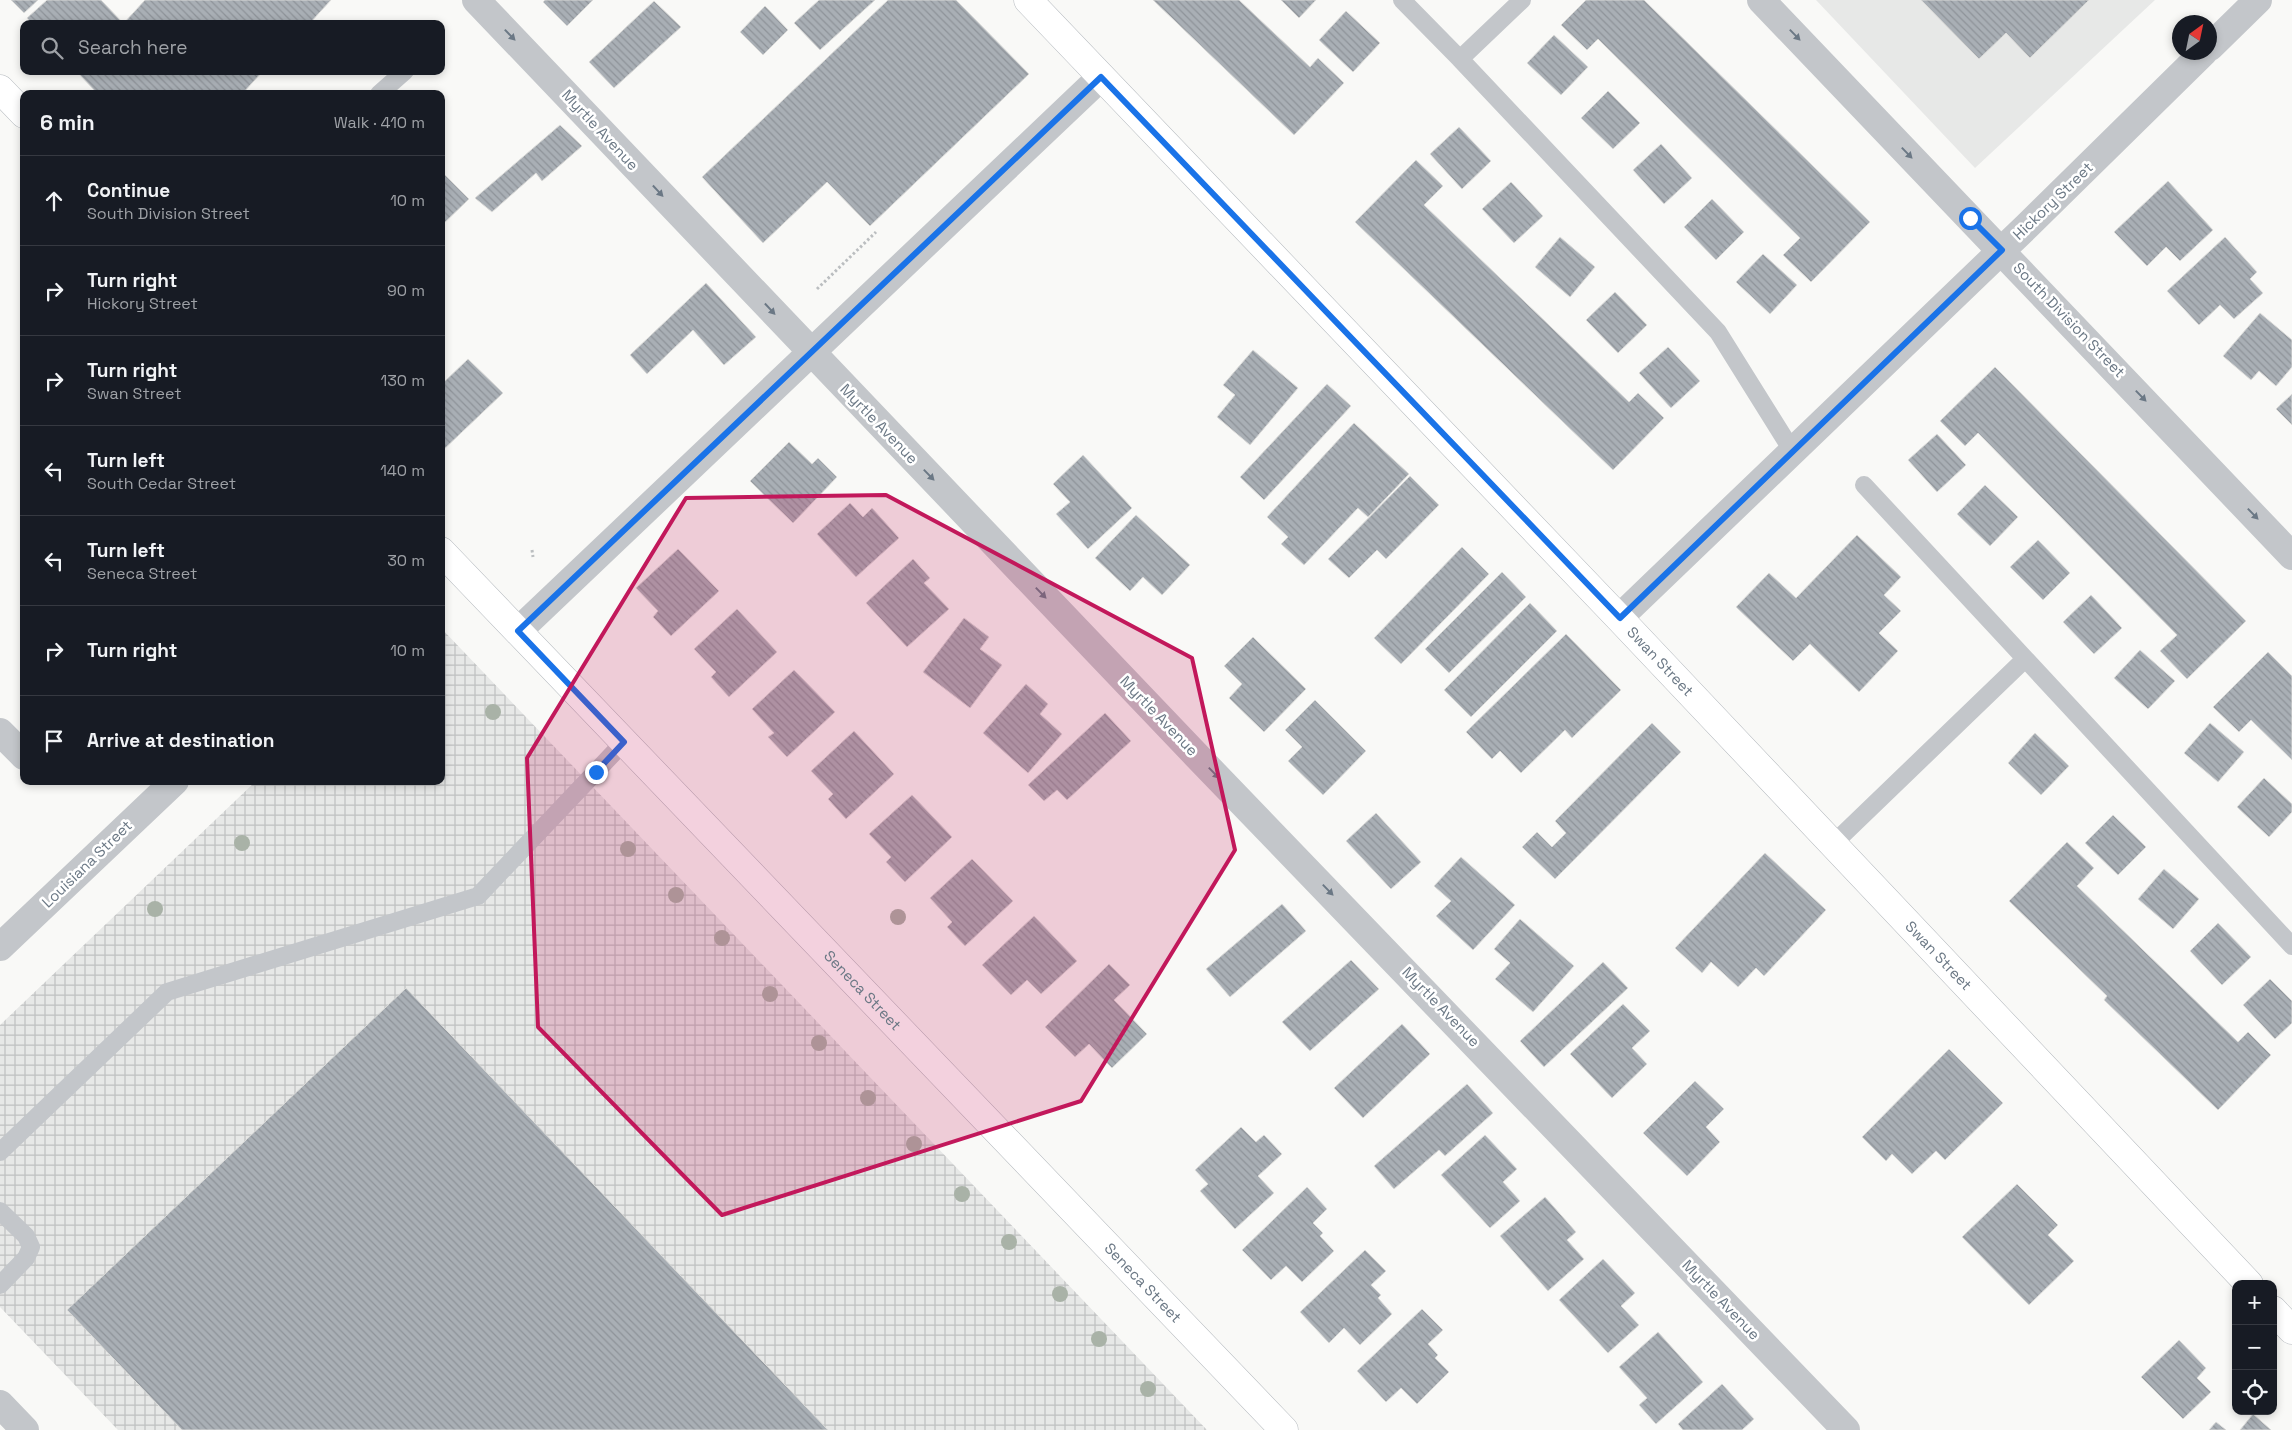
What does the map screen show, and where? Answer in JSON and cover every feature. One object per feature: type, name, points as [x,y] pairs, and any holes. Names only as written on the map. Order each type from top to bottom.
[{"type":"main road","name":"Swan Street","points":[[1028,0],[1620,618],[2245,1280]]},
{"type":"main road","points":[[0,89],[20,110]]},
{"type":"main road","name":"Seneca Street","points":[[445,555],[1284,1430]]},
{"type":"main road","points":[[2277,1314],[2292,1330]]},
{"type":"street","name":"Myrtle Avenue","points":[[476,0],[810,352],[1846,1430]]},
{"type":"street","name":"South Division Street","points":[[1761,0],[2002,250],[2292,556]]},
{"type":"street","points":[[2217,40],[2258,0]]},
{"type":"street","name":"Hickory Street","points":[[1620,618],[2002,250],[2196,60]]},
{"type":"street","points":[[518,631],[1101,77]]},
{"type":"street","points":[[0,732],[20,752]]},
{"type":"street","name":"Louisiana Street","points":[[0,947],[171,785]]},
{"type":"street","points":[[0,1404],[26,1430]]},
{"type":"lane","points":[[1402,0],[1718,332],[1793,452]]},
{"type":"lane","points":[[1460,59],[1522,0]]},
{"type":"lane","points":[[384,90],[400,75]]},
{"type":"lane","points":[[1864,485],[2292,946]]},
{"type":"lane","points":[[1833,844],[2025,659]]},
{"type":"lane","points":[[0,1152],[167,992],[478,896],[624,742]]},
{"type":"lane","points":[[0,1211],[26,1236],[31,1247],[26,1258],[0,1285]]},
{"type":"path","points":[[817,289],[876,232]]},
{"type":"path","points":[[532,550],[533,557]]},
{"type":"highlighted area","points":[[886,495],[1192,658],[1235,850],[1081,1101],[722,1215],[538,1027],[527,758],[686,498]]},
{"type":"shaded area","points":[[1816,0],[2155,0],[1975,168]]},
{"type":"shaded area","points":[[445,632],[1207,1430],[118,1430],[0,1307],[0,1025],[252,785],[445,785]]},
{"type":"building","points":[[11,0],[38,0],[24,13]]},
{"type":"building","points":[[47,0],[101,0],[120,20],[29,20],[27,18]]},
{"type":"building","points":[[145,0],[331,0],[313,20],[127,20]]},
{"type":"building","points":[[545,0],[593,0],[567,26],[543,2]]},
{"type":"building","points":[[819,0],[875,0],[820,50],[794,23]]},
{"type":"building","points":[[888,0],[956,0],[1029,74],[870,226],[827,182],[763,243],[702,177]]},
{"type":"building","points":[[1153,0],[1239,0],[1310,67],[1318,58],[1344,83],[1294,135]]},
{"type":"building","points":[[1281,0],[1316,0],[1299,18]]},
{"type":"building","points":[[1586,0],[1644,0],[1870,222],[1811,282],[1783,255],[1800,238],[1598,39],[1587,50],[1561,25]]},
{"type":"building","points":[[1921,0],[2089,0],[2030,58],[2006,33],[1979,59]]},
{"type":"building","points":[[654,1],[681,27],[614,88],[589,62]]},
{"type":"building","points":[[765,6],[788,30],[763,55],[740,32]]},
{"type":"building","points":[[1346,11],[1380,43],[1353,72],[1319,40]]},
{"type":"building","points":[[1554,35],[1588,67],[1561,95],[1527,63]]},
{"type":"building","points":[[80,75],[259,75],[246,90],[94,90]]},
{"type":"building","points":[[1608,91],[1640,123],[1613,149],[1581,118]]},
{"type":"building","points":[[560,125],[582,146],[542,181],[536,173],[492,212],[475,198]]},
{"type":"building","points":[[1459,127],[1491,161],[1462,189],[1430,154]]},
{"type":"building","points":[[1661,144],[1692,178],[1664,204],[1633,170]]},
{"type":"building","points":[[1416,160],[1443,186],[1424,205],[1629,402],[1638,393],[1664,418],[1613,470],[1355,222]]},
{"type":"building","points":[[445,175],[469,199],[445,222]]},
{"type":"building","points":[[2168,181],[2213,230],[2180,261],[2166,247],[2147,266],[2114,232]]},
{"type":"building","points":[[1511,182],[1543,216],[1514,243],[1482,209]]},
{"type":"building","points":[[1712,199],[1744,232],[1716,260],[1684,227]]},
{"type":"building","points":[[1560,237],[1595,267],[1570,297],[1535,267]]},
{"type":"building","points":[[2225,237],[2257,272],[2250,279],[2263,293],[2234,319],[2220,305],[2199,325],[2167,291]]},
{"type":"building","points":[[1763,254],[1797,285],[1770,314],[1736,282]]},
{"type":"building","points":[[706,283],[756,337],[724,365],[693,330],[647,374],[630,355]]},
{"type":"building","points":[[1615,292],[1647,325],[1618,353],[1586,320]]},
{"type":"building","points":[[2260,313],[2292,340],[2292,367],[2276,386],[2259,371],[2251,380],[2223,356]]},
{"type":"building","points":[[1668,347],[1700,381],[1671,408],[1639,373]]},
{"type":"building","points":[[1253,350],[1298,388],[1250,445],[1217,417],[1235,395],[1223,385]]},
{"type":"building","points":[[468,359],[503,393],[445,448],[445,381]]},
{"type":"building","points":[[1995,367],[2246,621],[2187,679],[2160,651],[2177,635],[1978,433],[1965,446],[1940,421]]},
{"type":"building","points":[[1327,384],[1351,406],[1264,500],[1240,477]]},
{"type":"building","points":[[2292,394],[2292,425],[2276,409]]},
{"type":"building","points":[[1354,423],[1409,474],[1368,517],[1358,508],[1304,565],[1281,544],[1288,537],[1267,517]]},
{"type":"building","points":[[1937,434],[1966,465],[1937,492],[1908,460]]},
{"type":"building","points":[[789,442],[812,464],[818,458],[837,477],[793,523],[750,481]]},
{"type":"building","points":[[1083,455],[1132,508],[1088,549],[1056,514],[1070,502],[1053,484]]},
{"type":"building","points":[[1410,476],[1439,505],[1386,559],[1377,550],[1349,578],[1328,559]]},
{"type":"building","points":[[1985,485],[2018,517],[1990,546],[1957,514]]},
{"type":"building","points":[[850,503],[863,517],[872,508],[899,538],[856,577],[817,534]]},
{"type":"building","points":[[1136,515],[1190,565],[1162,595],[1143,577],[1130,591],[1095,558]]},
{"type":"building","points":[[1857,535],[1901,577],[1884,595],[1901,611],[1879,633],[1898,651],[1859,692],[1810,644],[1793,661],[1736,607],[1769,573],[1796,598]]},
{"type":"building","points":[[2038,540],[2070,573],[2043,600],[2010,567]]},
{"type":"building","points":[[1462,547],[1489,574],[1401,664],[1374,638]]},
{"type":"building","points":[[678,549],[719,591],[671,636],[653,617],[658,611],[636,588]]},
{"type":"building","points":[[913,559],[930,578],[924,583],[949,609],[907,647],[866,603]]},
{"type":"building","points":[[1502,572],[1526,597],[1449,673],[1425,649]]},
{"type":"building","points":[[2091,595],[2122,628],[2094,654],[2063,622]]},
{"type":"building","points":[[1530,603],[1557,631],[1471,717],[1444,690]]},
{"type":"building","points":[[737,609],[777,652],[729,697],[711,677],[716,672],[694,649]]},
{"type":"building","points":[[964,618],[989,637],[980,649],[1002,665],[970,708],[923,672]]},
{"type":"building","points":[[1566,634],[1621,690],[1572,738],[1565,730],[1521,773],[1500,751],[1492,759],[1466,732]]},
{"type":"building","points":[[1253,637],[1306,689],[1264,732],[1229,698],[1242,684],[1224,666]]},
{"type":"building","points":[[2140,650],[2175,681],[2148,709],[2114,678]]},
{"type":"building","points":[[2268,652],[2292,676],[2292,760],[2251,720],[2239,732],[2213,707]]},
{"type":"building","points":[[794,670],[835,712],[787,757],[768,737],[774,733],[752,709]]},
{"type":"building","points":[[1026,684],[1048,704],[1040,714],[1062,734],[1028,773],[983,733]]},
{"type":"building","points":[[1315,700],[1366,751],[1323,795],[1288,761],[1302,747],[1285,730]]},
{"type":"building","points":[[1105,713],[1131,741],[1067,800],[1057,790],[1044,801],[1028,785]]},
{"type":"building","points":[[1652,723],[1681,752],[1555,879],[1522,847],[1537,832],[1552,847],[1566,833],[1555,821]]},
{"type":"building","points":[[2210,723],[2244,752],[2218,782],[2184,753]]},
{"type":"building","points":[[854,731],[894,774],[846,819],[828,799],[833,794],[811,771]]},
{"type":"building","points":[[2035,733],[2069,766],[2041,795],[2008,763]]},
{"type":"building","points":[[2264,778],[2292,804],[2292,812],[2269,837],[2237,807]]},
{"type":"building","points":[[912,795],[952,837],[905,882],[886,862],[891,857],[869,834]]},
{"type":"building","points":[[1376,813],[1421,862],[1391,889],[1346,841]]},
{"type":"building","points":[[2113,815],[2146,847],[2118,875],[2085,843]]},
{"type":"building","points":[[2067,842],[2094,868],[2077,886],[2238,1042],[2248,1032],[2271,1055],[2218,1110],[2104,1000],[2107,996],[2009,901]]},
{"type":"building","points":[[1765,853],[1826,910],[1764,976],[1756,968],[1738,987],[1711,962],[1702,973],[1675,948]]},
{"type":"building","points":[[1461,857],[1515,905],[1473,950],[1436,916],[1451,901],[1434,886]]},
{"type":"building","points":[[972,859],[1013,901],[965,946],[947,927],[952,922],[930,898]]},
{"type":"building","points":[[2164,869],[2199,899],[2173,929],[2138,899]]},
{"type":"building","points":[[1282,904],[1306,931],[1230,997],[1206,969]]},
{"type":"building","points":[[1034,916],[1077,961],[1041,994],[1027,980],[1011,995],[982,965]]},
{"type":"building","points":[[1520,919],[1574,966],[1533,1012],[1495,979],[1510,963],[1494,949]]},
{"type":"building","points":[[2218,923],[2251,957],[2222,985],[2190,951]]},
{"type":"building","points":[[1351,960],[1379,989],[1310,1051],[1282,1022]]},
{"type":"building","points":[[1603,962],[1628,988],[1544,1067],[1520,1041]]},
{"type":"building","points":[[1109,964],[1130,985],[1114,1000],[1147,1034],[1112,1068],[1089,1044],[1075,1057],[1045,1027]]},
{"type":"building","points":[[2270,979],[2292,1001],[2292,1023],[2275,1039],[2243,1005]]},
{"type":"building","points":[[406,988],[828,1430],[182,1430],[67,1310]]},
{"type":"building","points":[[1623,1004],[1650,1031],[1632,1048],[1647,1064],[1612,1098],[1570,1054]]},
{"type":"building","points":[[1402,1024],[1430,1054],[1363,1118],[1334,1088]]},
{"type":"building","points":[[1949,1049],[2003,1103],[1945,1160],[1936,1151],[1912,1174],[1892,1154],[1886,1161],[1862,1137]]},
{"type":"building","points":[[1695,1081],[1724,1109],[1706,1127],[1720,1142],[1687,1176],[1643,1133]]},
{"type":"building","points":[[1467,1084],[1493,1113],[1445,1156],[1439,1150],[1394,1189],[1374,1166]]},
{"type":"building","points":[[1241,1127],[1256,1142],[1264,1135],[1282,1154],[1258,1176],[1274,1193],[1235,1229],[1200,1191],[1208,1184],[1195,1170]]},
{"type":"building","points":[[1485,1135],[1517,1169],[1503,1182],[1520,1201],[1490,1228],[1441,1175]]},
{"type":"building","points":[[2017,1184],[2058,1225],[2048,1235],[2074,1261],[2029,1305],[1962,1237]]},
{"type":"building","points":[[1307,1187],[1327,1209],[1313,1223],[1323,1233],[1320,1236],[1334,1251],[1302,1282],[1286,1266],[1271,1280],[1242,1250]]},
{"type":"building","points":[[1545,1197],[1576,1232],[1567,1240],[1584,1259],[1548,1291],[1500,1236]]},
{"type":"building","points":[[1365,1250],[1386,1271],[1371,1285],[1381,1295],[1378,1298],[1392,1314],[1360,1345],[1344,1328],[1329,1343],[1300,1312]]},
{"type":"building","points":[[1603,1259],[1635,1293],[1621,1306],[1639,1325],[1608,1353],[1559,1300]]},
{"type":"building","points":[[1422,1309],[1443,1330],[1428,1344],[1438,1355],[1435,1358],[1449,1372],[1417,1404],[1401,1388],[1386,1402],[1357,1371]]},
{"type":"building","points":[[1658,1332],[1703,1382],[1656,1424],[1639,1405],[1647,1398],[1619,1367]]},
{"type":"building","points":[[2179,1340],[2206,1368],[2197,1378],[2211,1392],[2183,1419],[2141,1377]]},
{"type":"building","points":[[1722,1384],[1754,1419],[1742,1430],[1683,1430],[1678,1424]]},
{"type":"building","points":[[2254,1415],[2271,1430],[2240,1430]]},
{"type":"building","points":[[2216,1422],[2226,1430],[2209,1430]]},
{"type":"route","points":[[596,772],[624,742],[518,631],[1101,77],[1620,618],[2002,250],[1970,218]]}]
